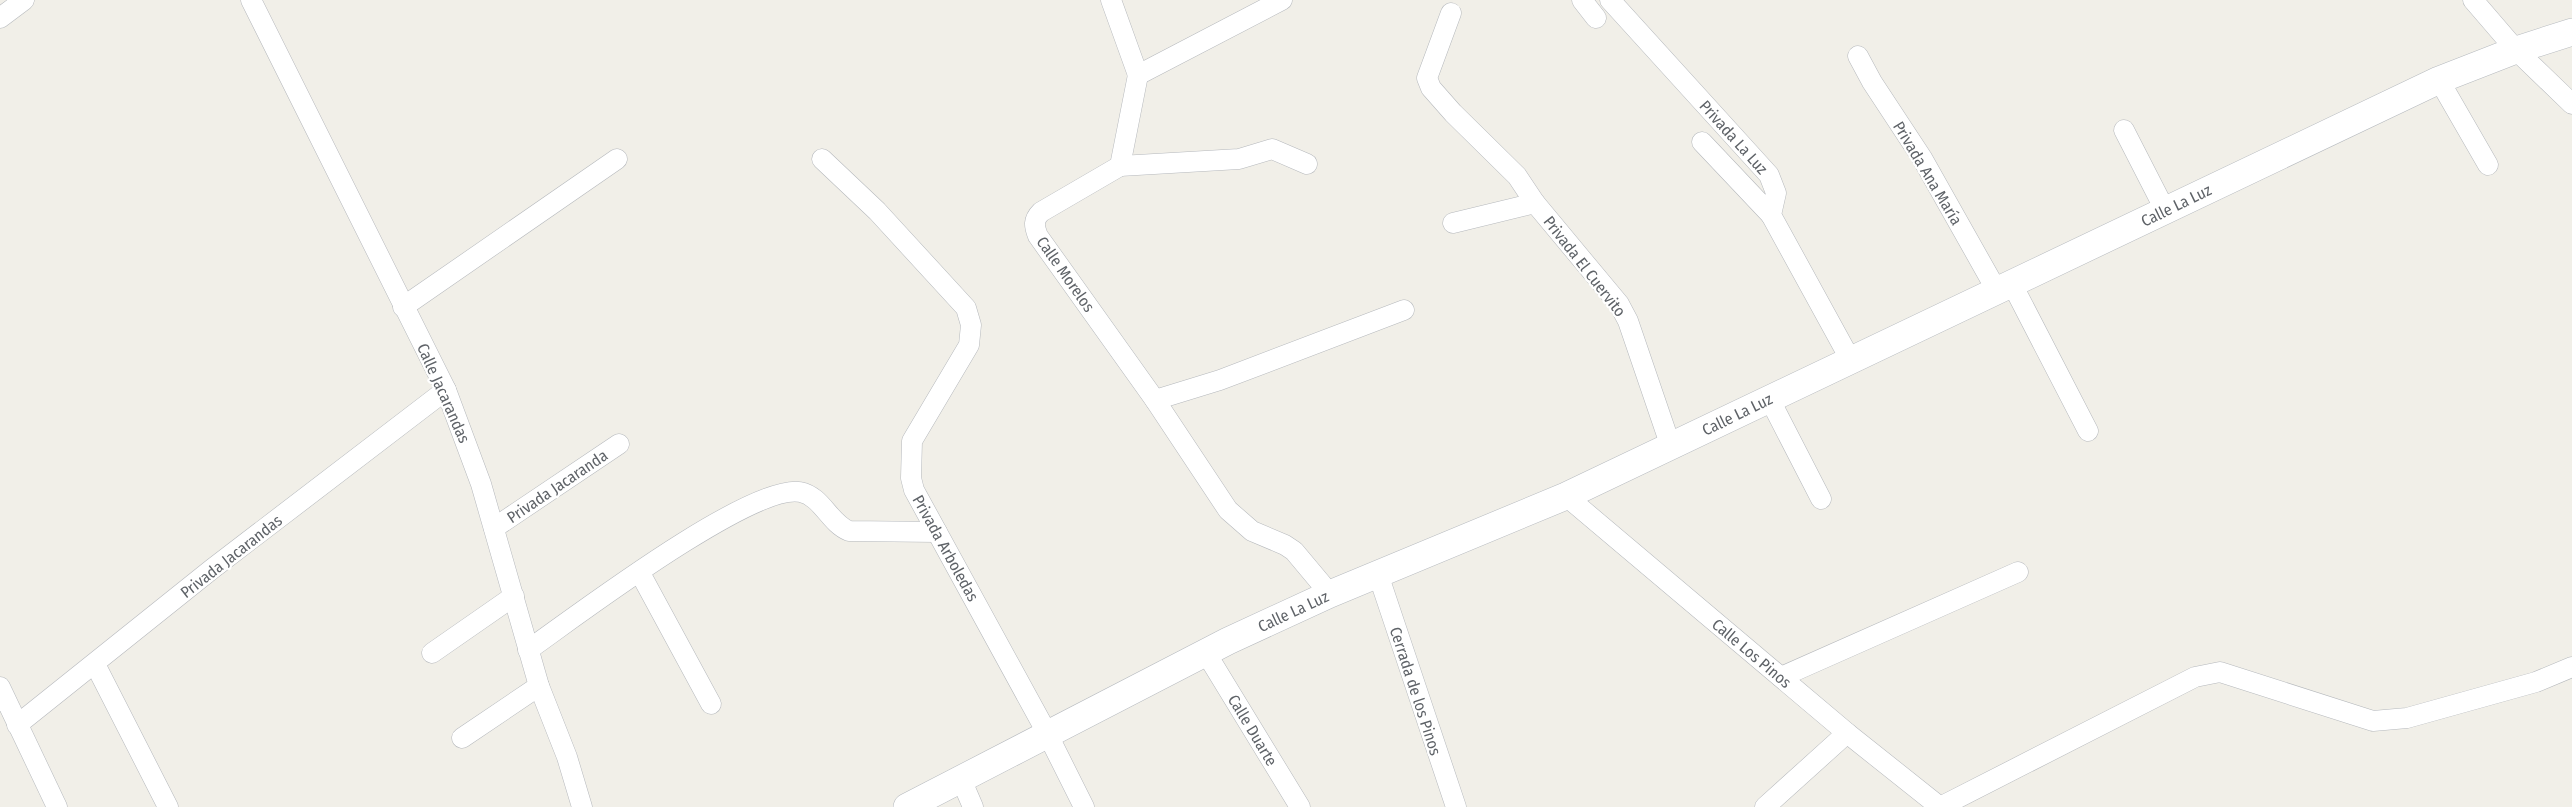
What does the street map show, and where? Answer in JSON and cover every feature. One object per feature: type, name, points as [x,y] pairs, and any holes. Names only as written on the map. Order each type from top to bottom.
[{"type":"street","points":[[0,18],[24,0]]},
{"type":"street","name":"Calle Jacarandas","points":[[252,0],[446,390],[464,433],[514,596],[538,686],[567,757],[582,807]]},
{"type":"street","points":[[1111,0],[1138,75],[1120,166],[1239,159],[1272,149],[1307,164]]},
{"type":"street","points":[[1138,75],[1282,0]]},
{"type":"street","points":[[1582,0],[1596,18]]},
{"type":"street","name":"Privada La Luz","points":[[1610,0],[1769,174],[1776,193],[1771,215]]},
{"type":"street","points":[[2474,0],[2516,50],[2572,104]]},
{"type":"street","name":"Privada El Cuervito","points":[[1451,13],[1427,78],[1431,87],[1453,113],[1516,176],[1535,203],[1619,304],[1628,321],[1671,447]]},
{"type":"street","name":"Calle La Luz","points":[[907,807],[1047,732],[1302,607],[1566,496],[2439,80],[2516,50],[2572,32]]},
{"type":"street","name":"Privada Ana María","points":[[1858,56],[1872,82],[2004,287],[2088,431]]},
{"type":"street","points":[[2439,80],[2488,165]]},
{"type":"street","points":[[2124,130],[2165,210]]},
{"type":"street","points":[[1702,142],[1771,215],[1850,359]]},
{"type":"street","points":[[403,307],[616,159]]},
{"type":"street","name":"Privada Arboledas","points":[[822,159],[877,211],[966,308],[971,325],[969,345],[912,441],[911,478],[914,490],[1047,732],[1084,807]]},
{"type":"street","name":"Calle Morelos","points":[[1120,166],[1041,212],[1036,217],[1035,228],[1038,236],[1155,400],[1228,510],[1252,531],[1294,551],[1330,594]]},
{"type":"street","points":[[1453,223],[1535,203]]},
{"type":"street","points":[[1155,400],[1220,381],[1404,310]]},
{"type":"street","name":"Privada Jacarandas","points":[[17,724],[446,390]]},
{"type":"street","points":[[1769,398],[1821,499]]},
{"type":"street","name":"Privada Jacaranda","points":[[494,528],[619,444]]},
{"type":"street","points":[[528,650],[712,524],[784,493],[799,492],[809,495],[840,527],[849,531],[937,532]]},
{"type":"street","name":"Calle Los Pinos","points":[[1566,496],[1847,733],[1940,807]]},
{"type":"street","points":[[640,573],[711,704]]},
{"type":"street","points":[[1781,677],[2018,573]]},
{"type":"street","name":"Cerrada de los Pinos","points":[[1378,574],[1456,807]]},
{"type":"street","points":[[432,653],[514,596]]},
{"type":"street","name":"Calle Duarte","points":[[1217,647],[1300,807]]},
{"type":"street","points":[[95,664],[168,807]]},
{"type":"street","points":[[1940,807],[2195,677],[2220,672],[2373,722],[2407,718],[2536,682],[2572,667]]},
{"type":"street","points":[[462,738],[538,686]]},
{"type":"street","points":[[0,687],[57,807]]},
{"type":"street","points":[[1765,807],[1847,733]]},
{"type":"street","points":[[961,779],[973,807]]}]
